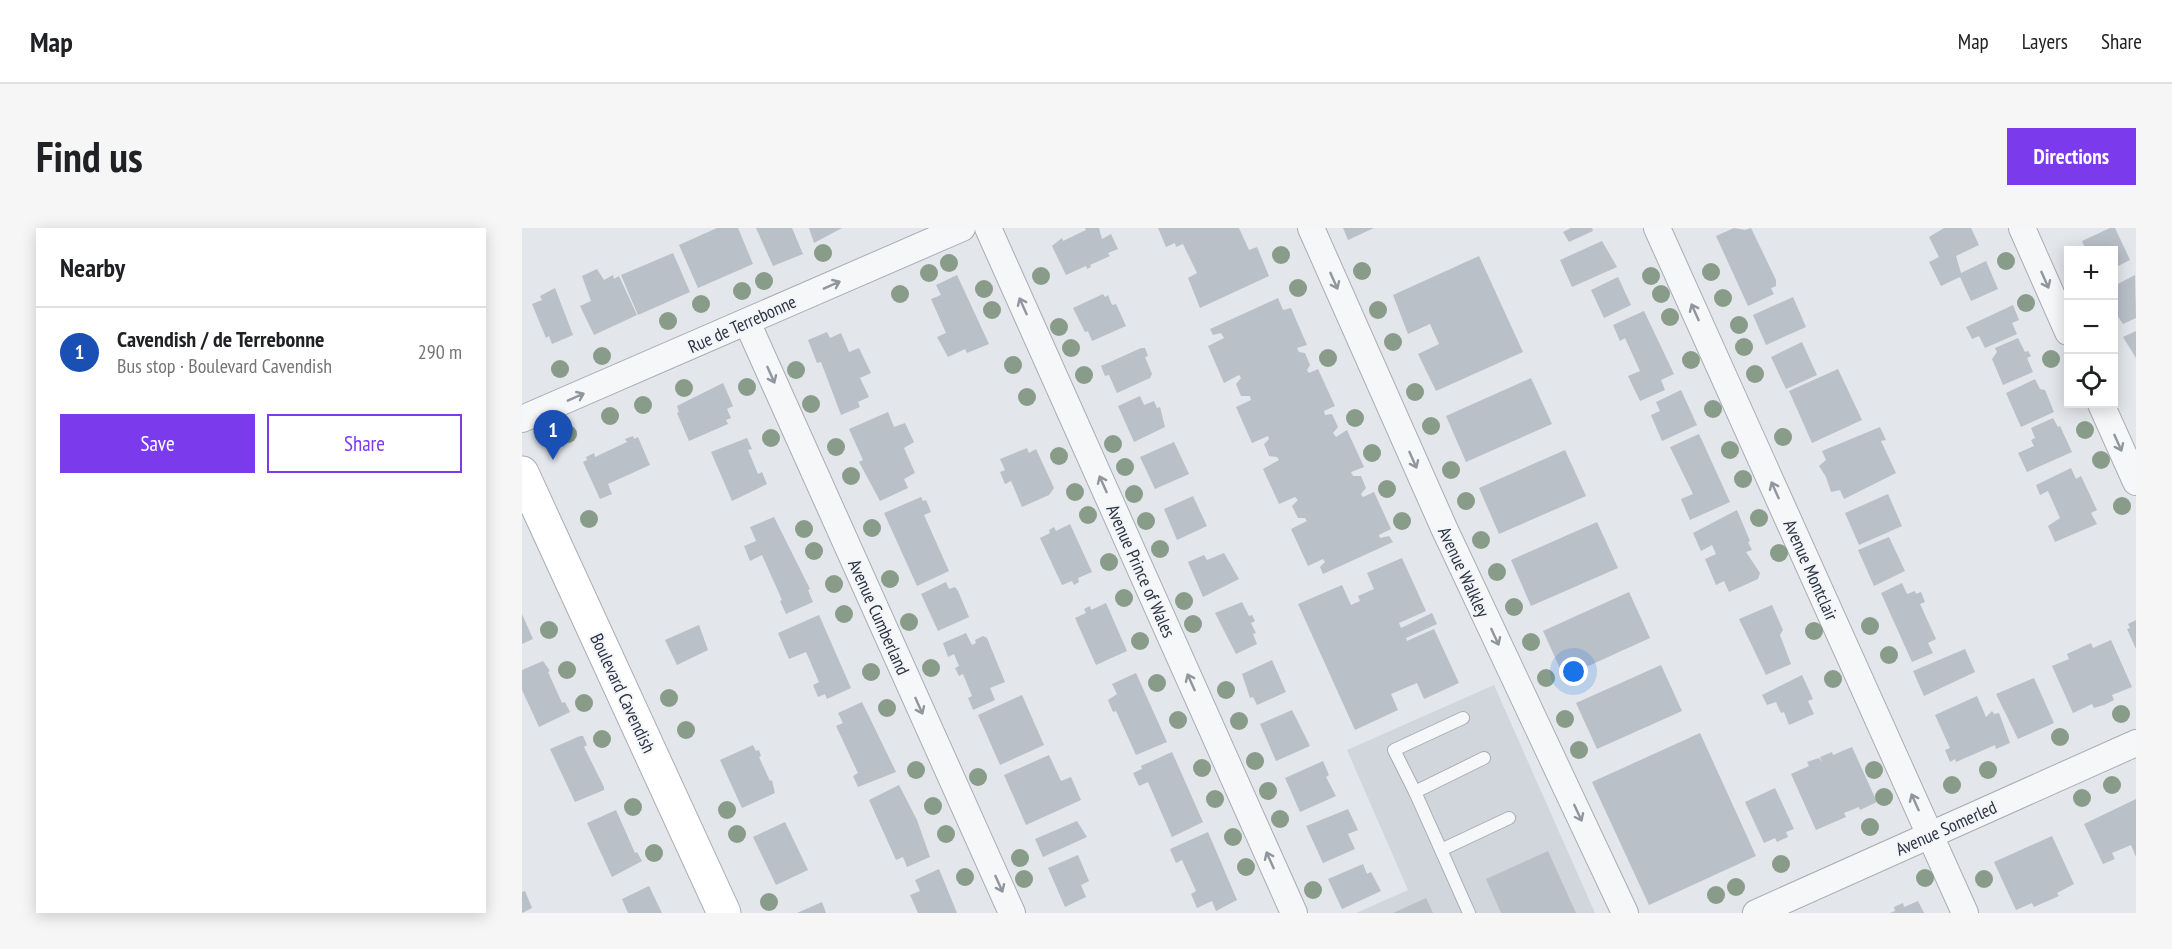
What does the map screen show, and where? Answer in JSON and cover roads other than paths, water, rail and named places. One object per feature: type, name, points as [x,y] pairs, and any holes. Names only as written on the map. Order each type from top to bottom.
[{"type":"main road","name":"Boulevard Cavendish","points":[[522,473],[724,913]]},
{"type":"street","name":"Rue de Terrebonne","points":[[522,419],[962,228]]},
{"type":"street","name":"Avenue Prince of Wales","points":[[988,228],[1294,913]]},
{"type":"street","name":"Avenue Walkley","points":[[1311,228],[1449,539],[1625,913]]},
{"type":"street","name":"Avenue Montclair","points":[[1657,228],[1965,913]]},
{"type":"street","points":[[2022,228],[2064,323]]},
{"type":"street","name":"Avenue Cumberland","points":[[747,322],[1011,913]]},
{"type":"street","points":[[2103,408],[2136,482]]},
{"type":"street","name":"Avenue Somerled","points":[[1756,913],[2136,743]]},
{"type":"lane","points":[[1463,718],[1394,750],[1469,913]]},
{"type":"lane","points":[[1415,792],[1484,758]]},
{"type":"lane","points":[[1441,850],[1509,818]]},
{"type":"place","name":"Cavendish / de Terrebonne","points":[[553,460]]}]
